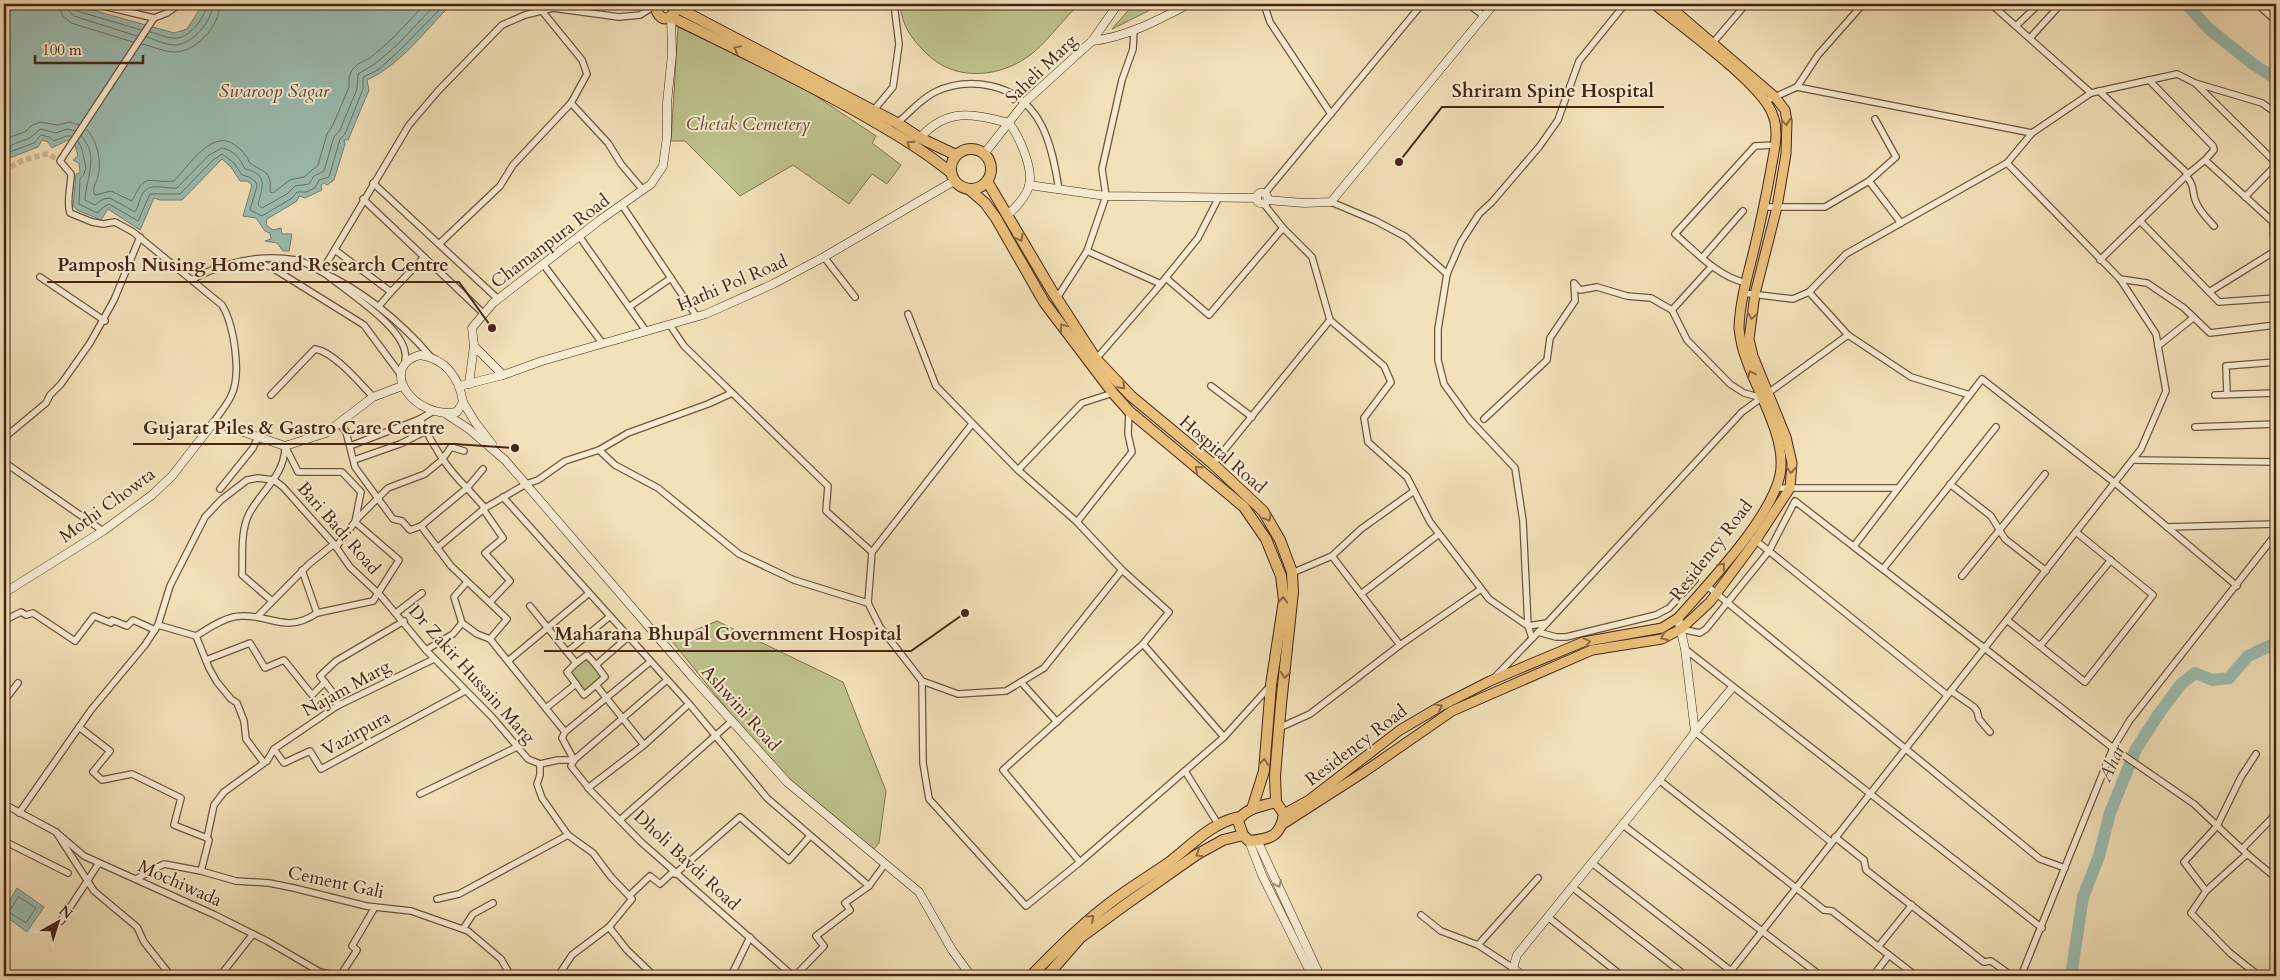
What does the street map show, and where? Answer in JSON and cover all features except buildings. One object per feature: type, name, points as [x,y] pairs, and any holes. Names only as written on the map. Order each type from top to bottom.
[{"type":"highway","points":[[657,4],[656,11],[659,17],[665,19],[671,17],[675,10],[674,5]]},
{"type":"highway","points":[[674,5],[871,115],[938,162],[964,188],[970,190],[996,218],[1044,302],[1113,393],[1129,411],[1244,507],[1266,539],[1281,576],[1284,600],[1271,685],[1264,771],[1252,809]]},
{"type":"highway","points":[[671,17],[871,115],[897,123],[920,138],[956,155]]},
{"type":"highway","points":[[952,177],[951,163],[956,155],[970,149],[984,154],[991,167],[987,181],[980,188],[970,190]]},
{"type":"highway","name":"Hospital Road","points":[[987,181],[1008,214],[1020,238],[1096,359],[1131,396],[1213,464],[1263,511],[1280,540],[1292,572],[1293,592],[1275,776],[1276,802]]},
{"type":"highway","points":[[1031,976],[1067,939],[1101,909],[1218,824],[1240,817],[1252,809],[1276,802],[1283,819],[1277,833],[1268,840],[1223,840],[1196,855],[1080,938],[1047,976]]},
{"type":"highway","points":[[1240,817],[1238,821],[1250,839]]},
{"type":"main road","name":"Saheli Marg","points":[[984,154],[1025,102],[1092,41],[1118,4]]},
{"type":"main road","points":[[1092,41],[1111,39],[1153,23],[1189,4]]},
{"type":"main road","points":[[1029,185],[1106,196],[1218,196],[1257,198],[1259,203],[1266,199],[1304,203],[1331,202],[1494,4]]},
{"type":"main road","name":"Residency Road","points":[[1283,819],[1400,730],[1441,706],[1490,682],[1583,642],[1662,628],[1678,618],[1758,521],[1775,488],[1780,474],[1780,452],[1766,396],[1746,363],[1739,330],[1743,293],[1765,207],[1777,132],[1770,99],[1710,46],[1654,4]]},
{"type":"main road","points":[[1667,4],[1710,46]]},
{"type":"main road","name":"Chamanpura Road","points":[[473,383],[474,346],[472,328],[483,313],[498,299],[579,236],[651,184],[663,166],[667,136],[667,103],[672,54],[671,17]]},
{"type":"main road","points":[[1283,819],[1364,772],[1452,711],[1592,650],[1662,639],[1681,629],[1710,602],[1756,540],[1790,488],[1792,463],[1786,438],[1766,396],[1749,339],[1755,294],[1777,207],[1786,154],[1788,121],[1785,110],[1770,99]]},
{"type":"main road","points":[[920,138],[933,126],[954,116],[973,114],[1009,123],[1020,137],[1029,185],[1016,208],[1008,214]]},
{"type":"main road","name":"Hathi Pol Road","points":[[460,386],[697,317],[773,284],[824,257],[952,177]]},
{"type":"main road","points":[[474,346],[503,375]]},
{"type":"main road","points":[[464,402],[457,412],[446,414],[432,412],[413,399],[402,386],[401,375],[405,363],[411,358],[420,355],[431,357],[445,366],[460,386],[464,402],[475,422],[505,460]]},
{"type":"main road","points":[[214,422],[285,446],[326,433],[373,397],[402,386]]},
{"type":"main road","name":"Ashwini Road","points":[[446,414],[469,428],[505,460],[787,782],[923,897],[968,975],[977,976]]},
{"type":"main road","name":"Mothi Chowta","points":[[4,592],[103,530],[152,495],[172,476],[214,422]]},
{"type":"main road","points":[[1678,618],[1685,649],[1695,732]]},
{"type":"main road","points":[[1490,682],[1492,695]]},
{"type":"main road","points":[[1523,976],[1514,968],[1517,955],[1732,688]]},
{"type":"main road","points":[[1250,839],[1262,875],[1312,976]]},
{"type":"main road","points":[[1250,839],[1320,976]]},
{"type":"street","points":[[95,4],[154,18],[167,13],[180,4]]},
{"type":"street","points":[[582,4],[583,11]]},
{"type":"street","points":[[322,271],[363,199],[409,125],[444,84],[502,26],[525,15],[553,8],[619,17],[640,15],[657,4]]},
{"type":"street","points":[[871,115],[892,87],[899,44],[894,4]]},
{"type":"street","points":[[1264,4],[1270,22],[1331,114]]},
{"type":"street","points":[[1422,4],[1331,114],[1266,199],[1283,228],[1312,257],[1330,320],[1384,366],[1391,382],[1364,418],[1368,442],[1407,478],[1430,522],[1489,599],[1528,626],[1547,623]]},
{"type":"street","points":[[1468,4],[1484,16]]},
{"type":"street","points":[[1532,638],[1528,626],[1523,521],[1515,468],[1470,420],[1444,384],[1438,360],[1438,329],[1447,274],[1461,242],[1479,214],[1492,202],[1539,147],[1558,120],[1580,61],[1624,4]]},
{"type":"street","points":[[1710,46],[1746,4]]},
{"type":"street","points":[[1770,99],[1797,87],[1818,56],[1863,4]]},
{"type":"street","points":[[1990,4],[2091,92]]},
{"type":"street","points":[[2016,26],[2039,4]]},
{"type":"street","points":[[2030,38],[2061,4]]},
{"type":"street","points":[[2257,4],[2276,21]]},
{"type":"street","points":[[439,244],[500,186],[513,165],[571,103],[587,74],[582,60],[542,10]]},
{"type":"street","points":[[154,18],[60,161],[71,174],[67,205],[70,213],[103,224],[115,222],[140,237],[193,279],[222,305],[229,317],[235,354],[232,395],[214,422]]},
{"type":"street","points":[[1057,298],[1087,251],[1106,196],[1102,169],[1122,80],[1133,49],[1134,30]]},
{"type":"street","points":[[1743,293],[1793,299],[1809,292],[1846,254],[2007,163],[2032,133],[2091,92],[2177,74],[2195,83],[2262,103],[2276,113]]},
{"type":"street","points":[[2100,260],[2214,150],[2213,146],[2149,80]]},
{"type":"street","points":[[2195,83],[2276,164],[2245,197]]},
{"type":"street","points":[[897,123],[926,97],[956,85],[978,84],[997,88],[1025,102],[1039,122],[1050,144],[1059,190]]},
{"type":"street","points":[[1797,87],[2032,133]]},
{"type":"street","points":[[2099,91],[2187,175],[2194,184],[2195,198],[2200,211],[2214,226]]},
{"type":"street","points":[[571,103],[608,143],[621,164],[643,190]]},
{"type":"street","points":[[1765,207],[1825,208],[1869,181],[1896,157],[1875,119]]},
{"type":"street","points":[[1746,283],[1730,279],[1675,234],[1755,146],[1775,145]]},
{"type":"street","points":[[2205,160],[2245,197],[2275,221],[2276,281]]},
{"type":"street","points":[[1592,863],[1728,975],[2141,449],[2166,391],[2156,334],[2120,280],[2007,163]]},
{"type":"street","points":[[1869,181],[1901,223]]},
{"type":"street","points":[[373,183],[498,299]]},
{"type":"street","points":[[1096,359],[1198,238],[1218,196]]},
{"type":"street","points":[[363,199],[483,313]]},
{"type":"street","points":[[1331,202],[1376,221],[1406,237],[1447,274]]},
{"type":"street","points":[[622,205],[697,317]]},
{"type":"street","points":[[1702,258],[1743,211]]},
{"type":"street","points":[[2140,221],[2220,302],[2276,298]]},
{"type":"street","points":[[1166,278],[1210,315],[1283,228]]},
{"type":"street","points":[[579,236],[646,331]]},
{"type":"street","points":[[4,438],[46,403],[50,395],[78,360],[104,320],[140,237]]},
{"type":"street","points":[[335,250],[391,292]]},
{"type":"street","points":[[1087,251],[1161,284]]},
{"type":"street","points":[[2209,292],[2275,251]]},
{"type":"street","points":[[379,306],[424,257]]},
{"type":"street","points":[[824,257],[855,297]]},
{"type":"street","points":[[193,279],[207,272],[248,259],[298,260],[338,278],[379,306],[411,334],[431,357]]},
{"type":"street","points":[[248,259],[271,268],[364,325],[401,375]]},
{"type":"street","points":[[543,264],[603,344]]},
{"type":"street","points":[[1672,310],[1712,266]]},
{"type":"street","points":[[322,271],[375,312],[398,336],[405,352],[405,363]]},
{"type":"street","points":[[40,277],[104,320]]},
{"type":"street","points":[[629,307],[672,278]]},
{"type":"street","points":[[2120,280],[2147,283],[2184,308],[2210,333],[2276,325]]},
{"type":"street","points":[[1484,419],[1547,360],[1550,338],[1574,301],[1574,283],[1580,290],[1597,287],[1627,296],[1651,298],[1672,310],[1687,340],[1730,384],[1744,393],[1766,396]]},
{"type":"street","points":[[1809,292],[1848,335],[1911,377],[1970,395]]},
{"type":"street","points":[[908,314],[936,386],[1018,470],[1077,522],[1122,570],[1170,612],[1143,644],[1003,770],[1080,862]]},
{"type":"street","points":[[2158,346],[2193,318]]},
{"type":"street","points":[[1213,464],[1330,320]]},
{"type":"street","points":[[670,325],[684,346],[828,486],[826,511],[872,552]]},
{"type":"street","points":[[1490,682],[1742,412],[1848,335]]},
{"type":"street","points":[[271,395],[315,349],[325,353],[373,397]]},
{"type":"street","points":[[2227,394],[2226,366],[2276,362]]},
{"type":"street","points":[[1854,546],[1982,379],[2115,483],[2237,586]]},
{"type":"street","points":[[1211,386],[1252,417]]},
{"type":"street","points":[[438,548],[484,508],[526,484],[538,480],[566,461],[599,450],[628,432],[708,404],[732,392]]},
{"type":"street","points":[[1018,470],[1082,403],[1113,393]]},
{"type":"street","points":[[2215,395],[2276,393]]},
{"type":"street","points":[[1077,522],[1132,452],[1128,434],[1129,411]]},
{"type":"street","points":[[350,446],[420,419],[432,412]]},
{"type":"street","points":[[420,419],[442,460],[484,508],[503,538],[485,553],[510,581],[490,602]]},
{"type":"street","points":[[340,424],[350,446],[355,467],[393,519],[402,521],[410,530],[421,526],[467,488],[483,469]]},
{"type":"street","points":[[972,424],[872,552],[868,602],[880,628],[922,681],[958,694],[1006,691],[1044,668],[1122,570]]},
{"type":"street","points":[[2195,427],[2276,424]]},
{"type":"street","points":[[1883,569],[1996,427]]},
{"type":"street","points":[[354,460],[400,444],[426,431]]},
{"type":"street","points":[[220,489],[253,448],[258,437]]},
{"type":"street","points":[[271,600],[242,575],[244,534],[248,515],[274,480],[285,456],[285,446]]},
{"type":"street","points":[[285,446],[298,472],[342,472],[361,492],[355,522]]},
{"type":"street","points":[[256,617],[302,570],[335,546],[388,488],[425,474],[442,460],[452,447],[464,451]]},
{"type":"street","points":[[599,450],[615,465],[658,488],[738,554],[794,580],[868,602]]},
{"type":"street","points":[[2133,460],[2276,462]]},
{"type":"street","points":[[4,462],[103,530]]},
{"type":"street","points":[[1962,576],[2045,474]]},
{"type":"street","points":[[19,813],[79,727],[121,672],[146,645],[156,627],[170,586],[205,517],[221,500],[247,480],[258,478],[274,480]]},
{"type":"street","name":"Bari Badi Road","points":[[274,480],[299,503],[350,567],[379,595]]},
{"type":"street","points":[[1950,484],[1991,516],[2005,539],[2046,571]]},
{"type":"street","points":[[1775,488],[1898,488]]},
{"type":"street","points":[[1281,576],[1332,556],[1361,529],[1414,491]]},
{"type":"street","points":[[503,496],[588,594],[689,704],[767,798],[868,886]]},
{"type":"street","points":[[1681,629],[1700,633],[1706,629],[1769,551],[1795,501],[2113,748],[2194,804],[2276,878]]},
{"type":"street","points":[[4,612],[9,618],[21,612],[26,615],[33,613],[75,641],[94,616],[110,623],[112,620],[127,626],[133,620],[196,636],[218,623],[240,616],[256,617],[283,624],[309,618],[317,612],[373,601],[379,595],[399,560],[355,522]]},
{"type":"street","points":[[2167,527],[2276,524]]},
{"type":"street","points":[[421,526],[467,582],[508,620],[490,639]]},
{"type":"street","points":[[2007,620],[2085,682],[2153,595],[2076,532]]},
{"type":"street","points":[[1361,594],[1440,534]]},
{"type":"street","points":[[1748,534],[1949,693],[1974,707],[1979,719],[1990,732]]},
{"type":"street","points":[[2022,976],[2113,748],[2130,720],[2276,534]]},
{"type":"street","points":[[1332,556],[1400,645]]},
{"type":"street","points":[[2040,646],[2111,560]]},
{"type":"street","points":[[302,570],[317,612]]},
{"type":"street","points":[[1538,632],[1556,637],[1566,637],[1656,615],[1669,608],[1695,580]]},
{"type":"street","points":[[467,582],[454,597],[462,623],[477,634],[490,639],[565,732]]},
{"type":"street","points":[[1706,586],[2040,859],[2065,868]]},
{"type":"street","points":[[1279,728],[1310,714],[1400,645],[1481,589]]},
{"type":"street","points":[[396,613],[422,593]]},
{"type":"street","points":[[508,661],[588,594]]},
{"type":"street","name":"Dr Zakir Hussain Marg","points":[[379,595],[404,621],[434,659],[528,760],[540,764],[574,760]]},
{"type":"street","points":[[530,606],[576,663]]},
{"type":"street","points":[[567,652],[609,617]]},
{"type":"street","points":[[337,706],[337,698],[320,676],[336,660],[404,621]]},
{"type":"street","points":[[426,650],[454,634],[462,623]]},
{"type":"street","points":[[196,636],[217,682],[231,699],[237,703],[244,721],[246,739],[265,762]]},
{"type":"street","points":[[596,665],[628,637]]},
{"type":"street","points":[[206,660],[250,643],[265,668],[284,660],[312,695],[325,682]]},
{"type":"street","points":[[1143,644],[1224,737]]},
{"type":"street","points":[[1685,649],[1732,688],[2042,928]]},
{"type":"street","points":[[587,655],[605,677],[584,695],[567,672],[576,663],[587,655]]},
{"type":"street","name":"Najam Marg","points":[[274,749],[337,706],[434,659]]},
{"type":"street","points":[[650,662],[565,732],[562,738],[574,760],[667,680]]},
{"type":"street","points":[[922,681],[923,763],[929,799],[1026,906],[1080,862],[1224,737],[1271,685]]},
{"type":"street","points":[[1021,682],[1057,722]]},
{"type":"street","points":[[4,701],[18,683]]},
{"type":"street","points":[[546,708],[576,684]]},
{"type":"street","points":[[596,686],[644,744]]},
{"type":"street","name":"Vazirpura","points":[[274,749],[284,763],[310,751],[321,769],[465,691]]},
{"type":"street","points":[[588,788],[644,744],[689,704]]},
{"type":"street","points":[[621,820],[732,721]]},
{"type":"street","points":[[79,727],[110,751],[93,772],[102,780],[132,774],[181,798],[174,825],[207,838]]},
{"type":"street","points":[[1695,732],[1833,839],[1864,860],[1866,870],[1984,962],[1991,961],[2012,976]]},
{"type":"street","points":[[420,794],[517,747]]},
{"type":"street","points":[[201,871],[209,840],[207,838],[214,805],[224,792],[265,762],[274,749]]},
{"type":"street","points":[[2206,891],[2184,862],[2217,826],[2241,778],[2256,754]]},
{"type":"street","name":"Dholi Bavdi Road","points":[[574,760],[572,766],[588,788],[674,873],[794,976]]},
{"type":"street","points":[[540,764],[538,784],[542,798],[568,835],[593,852],[632,899],[609,926],[572,955],[558,976]]},
{"type":"street","points":[[1185,770],[1218,824]]},
{"type":"street","points":[[1659,780],[1795,888],[1824,910],[1832,911],[1916,976]]},
{"type":"street","name":"Mochiwada","points":[[4,807],[56,832],[84,856],[253,934],[320,972],[340,976]]},
{"type":"street","points":[[2259,976],[2230,953],[2190,913],[2206,891],[2245,852],[2276,814]]},
{"type":"street","points":[[629,896],[650,876],[660,884],[740,817],[789,860],[810,836]]},
{"type":"street","points":[[1623,825],[1821,976]]},
{"type":"street","points":[[56,832],[94,891],[137,927],[144,942],[166,974],[171,976]]},
{"type":"street","points":[[437,899],[459,894],[568,835]]},
{"type":"street","points":[[4,841],[68,873]]},
{"type":"street","points":[[61,921],[99,863]]},
{"type":"street","name":"Cement Gali","points":[[136,879],[164,864],[201,871],[236,881],[269,883],[375,907],[411,911],[468,930],[501,959],[511,976]]},
{"type":"street","points":[[794,976],[824,946],[816,936],[850,910],[845,903],[868,886],[885,864]]},
{"type":"street","points":[[1478,945],[1538,878]]},
{"type":"street","points":[[1572,887],[1686,976]]},
{"type":"street","points":[[463,929],[473,914],[492,903]]},
{"type":"street","points":[[1878,947],[1912,905]]},
{"type":"street","points":[[340,976],[357,950],[352,946],[375,907]]},
{"type":"street","points":[[1421,914],[1441,930],[1478,945],[1514,968]]},
{"type":"street","points":[[1548,917],[1622,976]]},
{"type":"street","points":[[609,926],[627,950],[654,976]]},
{"type":"street","points":[[220,976],[253,934]]},
{"type":"street","points":[[731,976],[750,937]]},
{"type":"street","points":[[1873,976],[1889,955]]},
{"type":"green space","points":[[900,4],[1079,4],[1040,47],[1022,61],[994,72],[979,74],[951,69],[938,63],[926,53],[908,31]]},
{"type":"green space","points":[[1134,4],[1162,4],[1112,29]]},
{"type":"green space","name":"Chetak Cemetery","points":[[678,27],[741,56],[813,94],[876,136],[872,143],[901,165],[887,184],[872,174],[849,204],[793,165],[740,196],[685,141],[671,141]]},
{"type":"green space","points":[[717,621],[843,682],[886,791],[879,843],[871,852],[777,771],[671,640]]},
{"type":"green space","points":[[587,657],[602,676],[585,692],[570,673]]},
{"type":"water","name":"Swaroop Sagar","points":[[4,4],[71,4],[174,33],[187,29],[203,4],[452,4],[402,56],[380,73],[367,80],[369,90],[348,140],[344,140],[345,144],[334,180],[327,185],[324,183],[321,185],[322,190],[305,198],[299,196],[297,201],[267,219],[266,225],[273,230],[281,228],[282,234],[292,234],[289,251],[283,251],[277,243],[265,241],[271,239],[270,233],[265,231],[256,218],[243,216],[252,185],[247,181],[240,181],[231,167],[222,159],[182,200],[160,200],[154,198],[140,230],[108,209],[101,220],[77,210],[73,206],[76,174],[80,173],[79,163],[73,160],[78,156],[75,145],[68,140],[52,148],[48,142],[42,140],[38,147],[4,160]]},
{"type":"water","points":[[17,888],[44,907],[27,932],[4,915],[4,910]]},
{"type":"waterway","points":[[2186,4],[2209,29],[2253,64],[2276,79]]},
{"type":"waterway","name":"Ahar","points":[[2071,976],[2083,897],[2099,856],[2110,813],[2136,749],[2181,684],[2195,673],[2213,680],[2229,678],[2248,656],[2276,643]]},
{"type":"tunnel","points":[[4,172],[24,160],[48,154],[60,161]]},
{"type":"place","name":"Shriram Spine Hospital","points":[[1399,162]]},
{"type":"place","name":"Pamposh Nusing Home and Research Centre","points":[[492,328]]},
{"type":"place","name":"Gujarat Piles & Gastro Care Centre","points":[[515,448]]},
{"type":"place","name":"Maharana Bhupal Government Hospital","points":[[965,613]]}]
